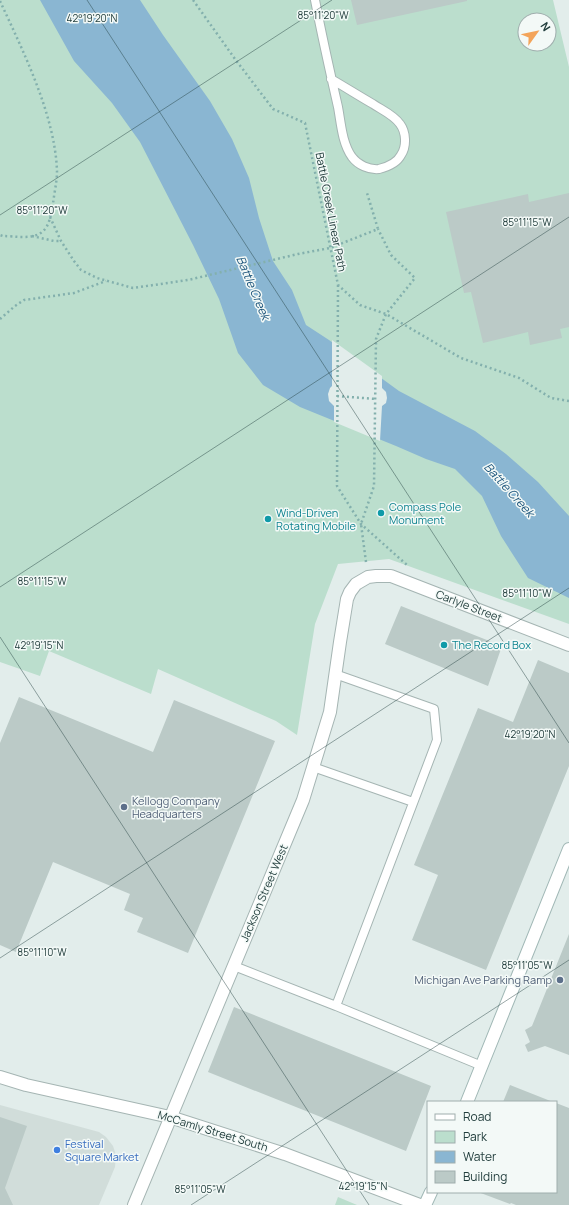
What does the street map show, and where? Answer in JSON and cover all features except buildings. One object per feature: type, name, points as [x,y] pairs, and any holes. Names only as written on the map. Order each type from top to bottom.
[{"type":"street","name":"Carlyle Street","points":[[368,577],[391,576],[569,645]]},
{"type":"street","name":"Jackson Street West","points":[[134,1205],[303,800],[330,712],[347,599],[356,584],[368,577]]},
{"type":"street","points":[[467,1101],[569,849]]},
{"type":"street","name":"McCamly Street South","points":[[0,1077],[26,1085],[170,1117],[285,1154],[420,1205]]},
{"type":"street","points":[[425,1205],[431,1193]]},
{"type":"lane","points":[[315,0],[331,79],[346,146],[353,158],[363,166],[374,169],[385,168],[393,163],[400,157],[406,142],[400,124],[392,115],[331,79]]},
{"type":"lane","points":[[335,674],[434,709],[437,740],[336,1006]]},
{"type":"lane","points":[[313,767],[414,802]]},
{"type":"lane","points":[[234,966],[482,1066]]},
{"type":"path","points":[[0,0],[38,88],[54,141],[57,172],[50,217],[42,233],[32,236]]},
{"type":"path","name":"Battle Creek Linear Path","points":[[193,0],[235,59],[274,109],[305,124],[338,285],[360,306],[386,314],[461,358],[519,378],[551,398],[569,401]]},
{"type":"path","points":[[367,193],[378,229],[391,255],[415,278],[386,314],[376,339],[374,486],[361,524],[368,577]]},
{"type":"path","points":[[50,217],[61,241],[81,270],[97,278],[133,288],[188,280],[330,248],[378,229]]},
{"type":"path","points":[[1,236],[32,236],[61,241]]},
{"type":"path","points":[[0,319],[24,300],[74,293],[106,281]]},
{"type":"path","points":[[338,285],[337,486],[361,524],[410,567]]},
{"type":"path","points":[[337,396],[376,399]]},
{"type":"shaded area","name":"Festival Square Market","points":[[0,1105],[99,1132],[106,1137],[113,1146],[116,1155],[115,1167],[99,1205],[0,1205]]},
{"type":"green space","points":[[0,0],[553,0],[556,12],[517,12],[517,52],[557,52],[557,17],[569,67],[569,624],[389,559],[338,564],[315,624],[297,735],[276,721],[158,669],[151,694],[49,651],[40,676],[0,662]]},
{"type":"green space","points":[[338,1197],[357,1205],[335,1205]]},
{"type":"water","name":"Battle Creek","points":[[40,0],[140,0],[210,101],[232,139],[249,178],[259,218],[273,261],[292,290],[306,325],[399,391],[475,431],[506,454],[538,482],[569,516],[569,598],[528,578],[501,536],[482,496],[455,469],[426,459],[300,407],[263,385],[238,353],[219,299],[140,142],[112,103],[74,61]]},
{"type":"pier","points":[[332,340],[382,376],[382,388],[386,392],[387,398],[386,403],[382,406],[380,441],[334,422],[334,406],[329,401],[328,394],[332,386]]},
{"type":"place","name":"Compass Pole Monument","points":[[381,513]]},
{"type":"place","name":"Wind-Driven Rotating Mobile","points":[[268,519]]},
{"type":"place","name":"The Record Box","points":[[444,645]]},
{"type":"place","name":"Kellogg Company Headquarters","points":[[124,807]]},
{"type":"place","name":"Michigan Ave Parking Ramp","points":[[560,980]]},
{"type":"place","name":"Festival Square Market","points":[[57,1150]]}]
